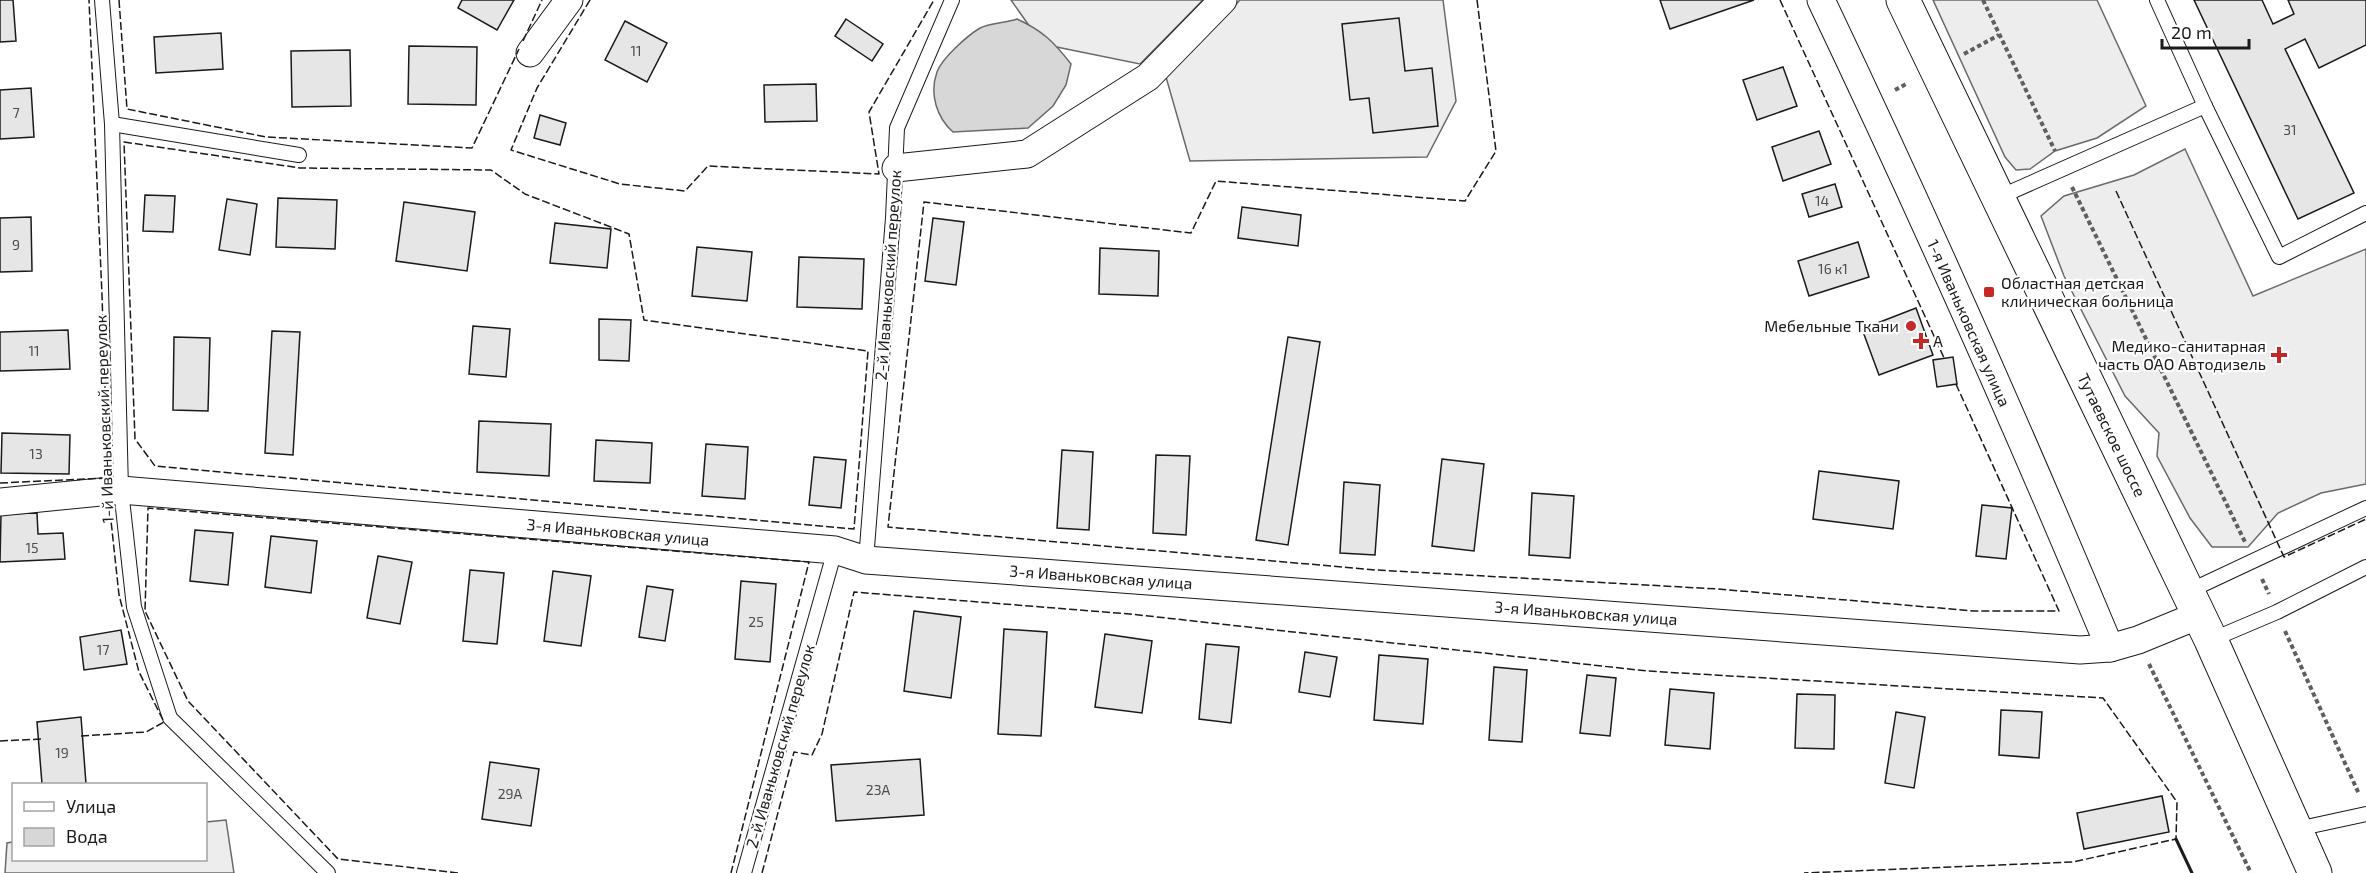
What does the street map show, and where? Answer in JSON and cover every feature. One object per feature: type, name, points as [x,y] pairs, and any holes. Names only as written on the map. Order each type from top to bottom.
[{"type":"main road","name":"Тутаевское шоссе","points":[[1903,0],[2199,615],[2315,873]]},
{"type":"street","points":[[530,52],[569,0]]},
{"type":"street","points":[[896,168],[1026,154],[1148,77],[1223,0]]},
{"type":"street","name":"1-я Иваньковская улица","points":[[1821,0],[1901,170],[2058,522],[2110,648]]},
{"type":"street","name":"3-я Иваньковская улица","points":[[0,502],[121,490],[835,550],[866,560],[2068,649],[2110,648],[2138,640],[2199,615]]},
{"type":"lane","name":"1-й Иваньковский переулок","points":[[102,0],[112,124],[121,490],[134,607],[170,718],[328,873]]},
{"type":"lane","name":"2-й Иваньковский переулок","points":[[866,560],[896,168],[897,128],[952,0]]},
{"type":"lane","points":[[2157,0],[2205,106],[2279,257],[2366,213]]},
{"type":"lane","points":[[1997,198],[2205,106]]},
{"type":"lane","points":[[112,124],[298,155]]},
{"type":"lane","points":[[2199,615],[2253,560],[2366,508]]},
{"type":"lane","name":"2-й Иваньковский переулок","points":[[744,873],[835,550]]},
{"type":"lane","points":[[2199,615],[2277,612],[2366,567]]},
{"type":"lane","points":[[2297,829],[2366,814]]},
{"type":"path","points":[[1983,0],[2253,560],[2361,800]]},
{"type":"path","points":[[1964,54],[1999,35]]},
{"type":"path","points":[[1887,94],[1908,84]]},
{"type":"path","points":[[2148,663],[2251,873]]},
{"type":"shaded area","points":[[1011,0],[1203,0],[1140,64],[1042,44]]},
{"type":"shaded area","points":[[1240,0],[1443,0],[1456,101],[1427,157],[1190,161],[1166,77]]},
{"type":"shaded area","points":[[1933,0],[2097,0],[2146,106],[2097,138],[2055,151],[2030,169],[2016,170],[2005,157]]},
{"type":"shaded area","points":[[2185,149],[2253,296],[2366,249],[2366,484],[2321,493],[2278,513],[2248,547],[2212,547],[2190,518],[2157,456],[2159,433],[2125,396],[2064,276],[2041,216],[2064,196],[2134,175]]},
{"type":"shaded area","points":[[226,820],[234,873],[5,873],[7,843],[12,842],[12,861],[207,861],[207,822]]},
{"type":"water","points":[[1017,19],[1047,38],[1071,64],[1066,85],[1053,106],[1028,128],[953,132],[939,113],[934,97],[935,80],[940,66],[955,48],[980,28]]},
{"type":"building","points":[[0,0],[13,0],[16,41],[0,42]]},
{"type":"building","points":[[462,0],[514,0],[497,30],[458,8]]},
{"type":"building","points":[[1660,0],[1754,0],[1670,29]]},
{"type":"building","points":[[2194,0],[2262,0],[2273,24],[2294,14],[2288,0],[2366,0],[2366,45],[2319,68],[2305,39],[2285,49],[2354,193],[2298,219]]},
{"type":"building","points":[[1399,18],[1405,71],[1432,68],[1438,126],[1373,133],[1369,98],[1350,100],[1342,24]]},
{"type":"building","points":[[846,19],[883,44],[872,61],[835,36]]},
{"type":"building","points":[[625,21],[667,43],[647,82],[605,60]]},
{"type":"building","points":[[221,33],[223,69],[156,73],[154,37]]},
{"type":"building","points":[[409,46],[477,47],[476,105],[408,104]]},
{"type":"building","points":[[350,50],[351,106],[292,107],[291,51]]},
{"type":"building","points":[[1783,67],[1797,106],[1757,120],[1743,80]]},
{"type":"building","points":[[816,84],[817,121],[765,122],[764,85]]},
{"type":"building","points":[[31,88],[34,137],[0,139],[0,90]]},
{"type":"building","points":[[540,115],[566,123],[560,145],[534,138]]},
{"type":"building","points":[[1819,131],[1831,164],[1783,181],[1772,147]]},
{"type":"building","points":[[1835,184],[1842,207],[1809,217],[1802,194]]},
{"type":"building","points":[[145,195],[175,196],[173,232],[143,231]]},
{"type":"building","points":[[278,198],[337,200],[335,249],[276,247]]},
{"type":"building","points":[[227,199],[257,204],[250,255],[219,250]]},
{"type":"building","points":[[404,202],[475,212],[467,271],[396,261]]},
{"type":"building","points":[[1242,207],[1301,215],[1298,246],[1238,238]]},
{"type":"building","points":[[31,217],[32,271],[0,272],[0,218]]},
{"type":"building","points":[[933,218],[964,222],[956,285],[925,281]]},
{"type":"building","points":[[555,223],[611,229],[607,268],[550,263]]},
{"type":"building","points":[[1858,242],[1869,277],[1809,296],[1798,261]]},
{"type":"building","points":[[697,247],[752,252],[747,301],[692,296]]},
{"type":"building","points":[[1100,248],[1159,251],[1158,296],[1099,294]]},
{"type":"building","points":[[799,257],[864,259],[862,309],[797,307]]},
{"type":"building","points":[[1916,308],[1933,355],[1879,375],[1862,329]]},
{"type":"building","points":[[599,319],[631,320],[629,361],[599,360]]},
{"type":"building","points":[[473,326],[510,329],[506,377],[469,374]]},
{"type":"building","points":[[68,330],[70,369],[0,371],[0,332]]},
{"type":"building","points":[[272,331],[300,332],[293,455],[265,453]]},
{"type":"building","points":[[174,337],[210,338],[208,411],[173,410]]},
{"type":"building","points":[[1288,337],[1320,342],[1288,545],[1256,540]]},
{"type":"building","points":[[1953,357],[1957,384],[1937,387],[1933,360]]},
{"type":"building","points":[[479,421],[551,424],[549,476],[477,472]]},
{"type":"building","points":[[2,433],[70,435],[69,474],[1,473]]},
{"type":"building","points":[[596,440],[652,443],[650,483],[594,481]]},
{"type":"building","points":[[706,444],[748,447],[745,499],[702,496]]},
{"type":"building","points":[[1062,450],[1093,452],[1089,530],[1057,528]]},
{"type":"building","points":[[1156,455],[1190,456],[1186,535],[1153,533]]},
{"type":"building","points":[[814,457],[846,460],[841,508],[809,505]]},
{"type":"building","points":[[1442,459],[1484,464],[1474,551],[1432,546]]},
{"type":"building","points":[[1819,471],[1899,481],[1893,529],[1813,519]]},
{"type":"building","points":[[1344,482],[1380,485],[1375,555],[1340,553]]},
{"type":"building","points":[[1532,493],[1574,496],[1570,558],[1529,555]]},
{"type":"building","points":[[1982,505],[2012,508],[2006,559],[1976,556]]},
{"type":"building","points":[[37,513],[38,534],[63,533],[65,559],[0,562],[1,514]]},
{"type":"building","points":[[195,530],[233,533],[228,585],[190,581]]},
{"type":"building","points":[[271,536],[317,541],[311,593],[265,587]]},
{"type":"building","points":[[378,556],[412,562],[400,624],[367,618]]},
{"type":"building","points":[[470,570],[504,573],[497,644],[463,641]]},
{"type":"building","points":[[553,571],[591,576],[581,646],[544,641]]},
{"type":"building","points":[[741,581],[776,584],[770,662],[735,659]]},
{"type":"building","points":[[647,586],[673,590],[665,641],[639,637]]},
{"type":"building","points":[[914,611],[961,617],[951,698],[904,691]]},
{"type":"building","points":[[1004,629],[1047,632],[1041,736],[998,734]]},
{"type":"building","points":[[121,630],[127,664],[84,670],[80,637]]},
{"type":"building","points":[[1105,634],[1152,641],[1142,713],[1095,707]]},
{"type":"building","points":[[1206,644],[1239,647],[1231,723],[1199,719]]},
{"type":"building","points":[[1305,652],[1337,657],[1330,697],[1299,692]]},
{"type":"building","points":[[1379,655],[1428,659],[1423,724],[1374,720]]},
{"type":"building","points":[[1494,667],[1527,670],[1522,742],[1489,740]]},
{"type":"building","points":[[1587,675],[1616,678],[1610,736],[1580,733]]},
{"type":"building","points":[[1670,689],[1714,693],[1710,749],[1665,745]]},
{"type":"building","points":[[1797,694],[1835,695],[1834,749],[1795,748]]},
{"type":"building","points":[[2001,710],[2042,712],[2039,758],[1999,755]]},
{"type":"building","points":[[1896,712],[1925,717],[1914,788],[1885,783]]},
{"type":"building","points":[[81,717],[86,783],[42,783],[37,722]]},
{"type":"building","points":[[920,759],[924,815],[836,821],[831,765]]},
{"type":"building","points":[[490,762],[539,769],[531,826],[482,819]]},
{"type":"building","points":[[2162,796],[2169,832],[2084,849],[2077,813]]},
{"type":"fence","points":[[0,483],[108,478],[89,0]]},
{"type":"fence","points":[[119,0],[127,109],[266,137],[472,148],[519,49]]},
{"type":"fence","points":[[523,41],[542,0]]},
{"type":"fence","points":[[590,0],[537,88],[511,150],[620,184],[685,191],[708,166],[879,174],[869,112],[934,0]]},
{"type":"fence","points":[[1477,0],[1496,151],[1465,201],[1216,181],[1191,233],[924,202],[888,527],[1376,570],[1718,589],[1974,611],[2059,611],[1955,382]]},
{"type":"fence","points":[[1780,0],[1945,360]]},
{"type":"fence","points":[[124,142],[300,168],[491,170],[525,194],[629,234],[644,320],[868,351],[854,529],[155,466],[135,439],[124,142]]},
{"type":"fence","points":[[2116,191],[2284,557],[2366,519]]},
{"type":"fence","points":[[81,736],[146,732],[164,722],[139,672],[119,595],[109,502],[107,502]]},
{"type":"fence","points":[[458,873],[338,859],[188,701],[145,611],[148,508],[809,562],[731,873]]},
{"type":"fence","points":[[762,873],[794,752],[812,755],[822,734],[854,592],[1130,614],[1647,671],[2103,698],[2177,802],[2176,839],[2073,862],[1804,873]]},
{"type":"fence","points":[[0,741],[42,739]]},
{"type":"wall","points":[[2176,839],[2192,873]]},
{"type":"place","name":"Областная детская клиническая больница","points":[[1989,292]]},
{"type":"place","name":"Мебельные Ткани","points":[[1911,326]]},
{"type":"place","name":"А","points":[[1921,341]]},
{"type":"place","name":"Медико-санитарная часть ОАО Автодизель","points":[[2279,355]]}]
